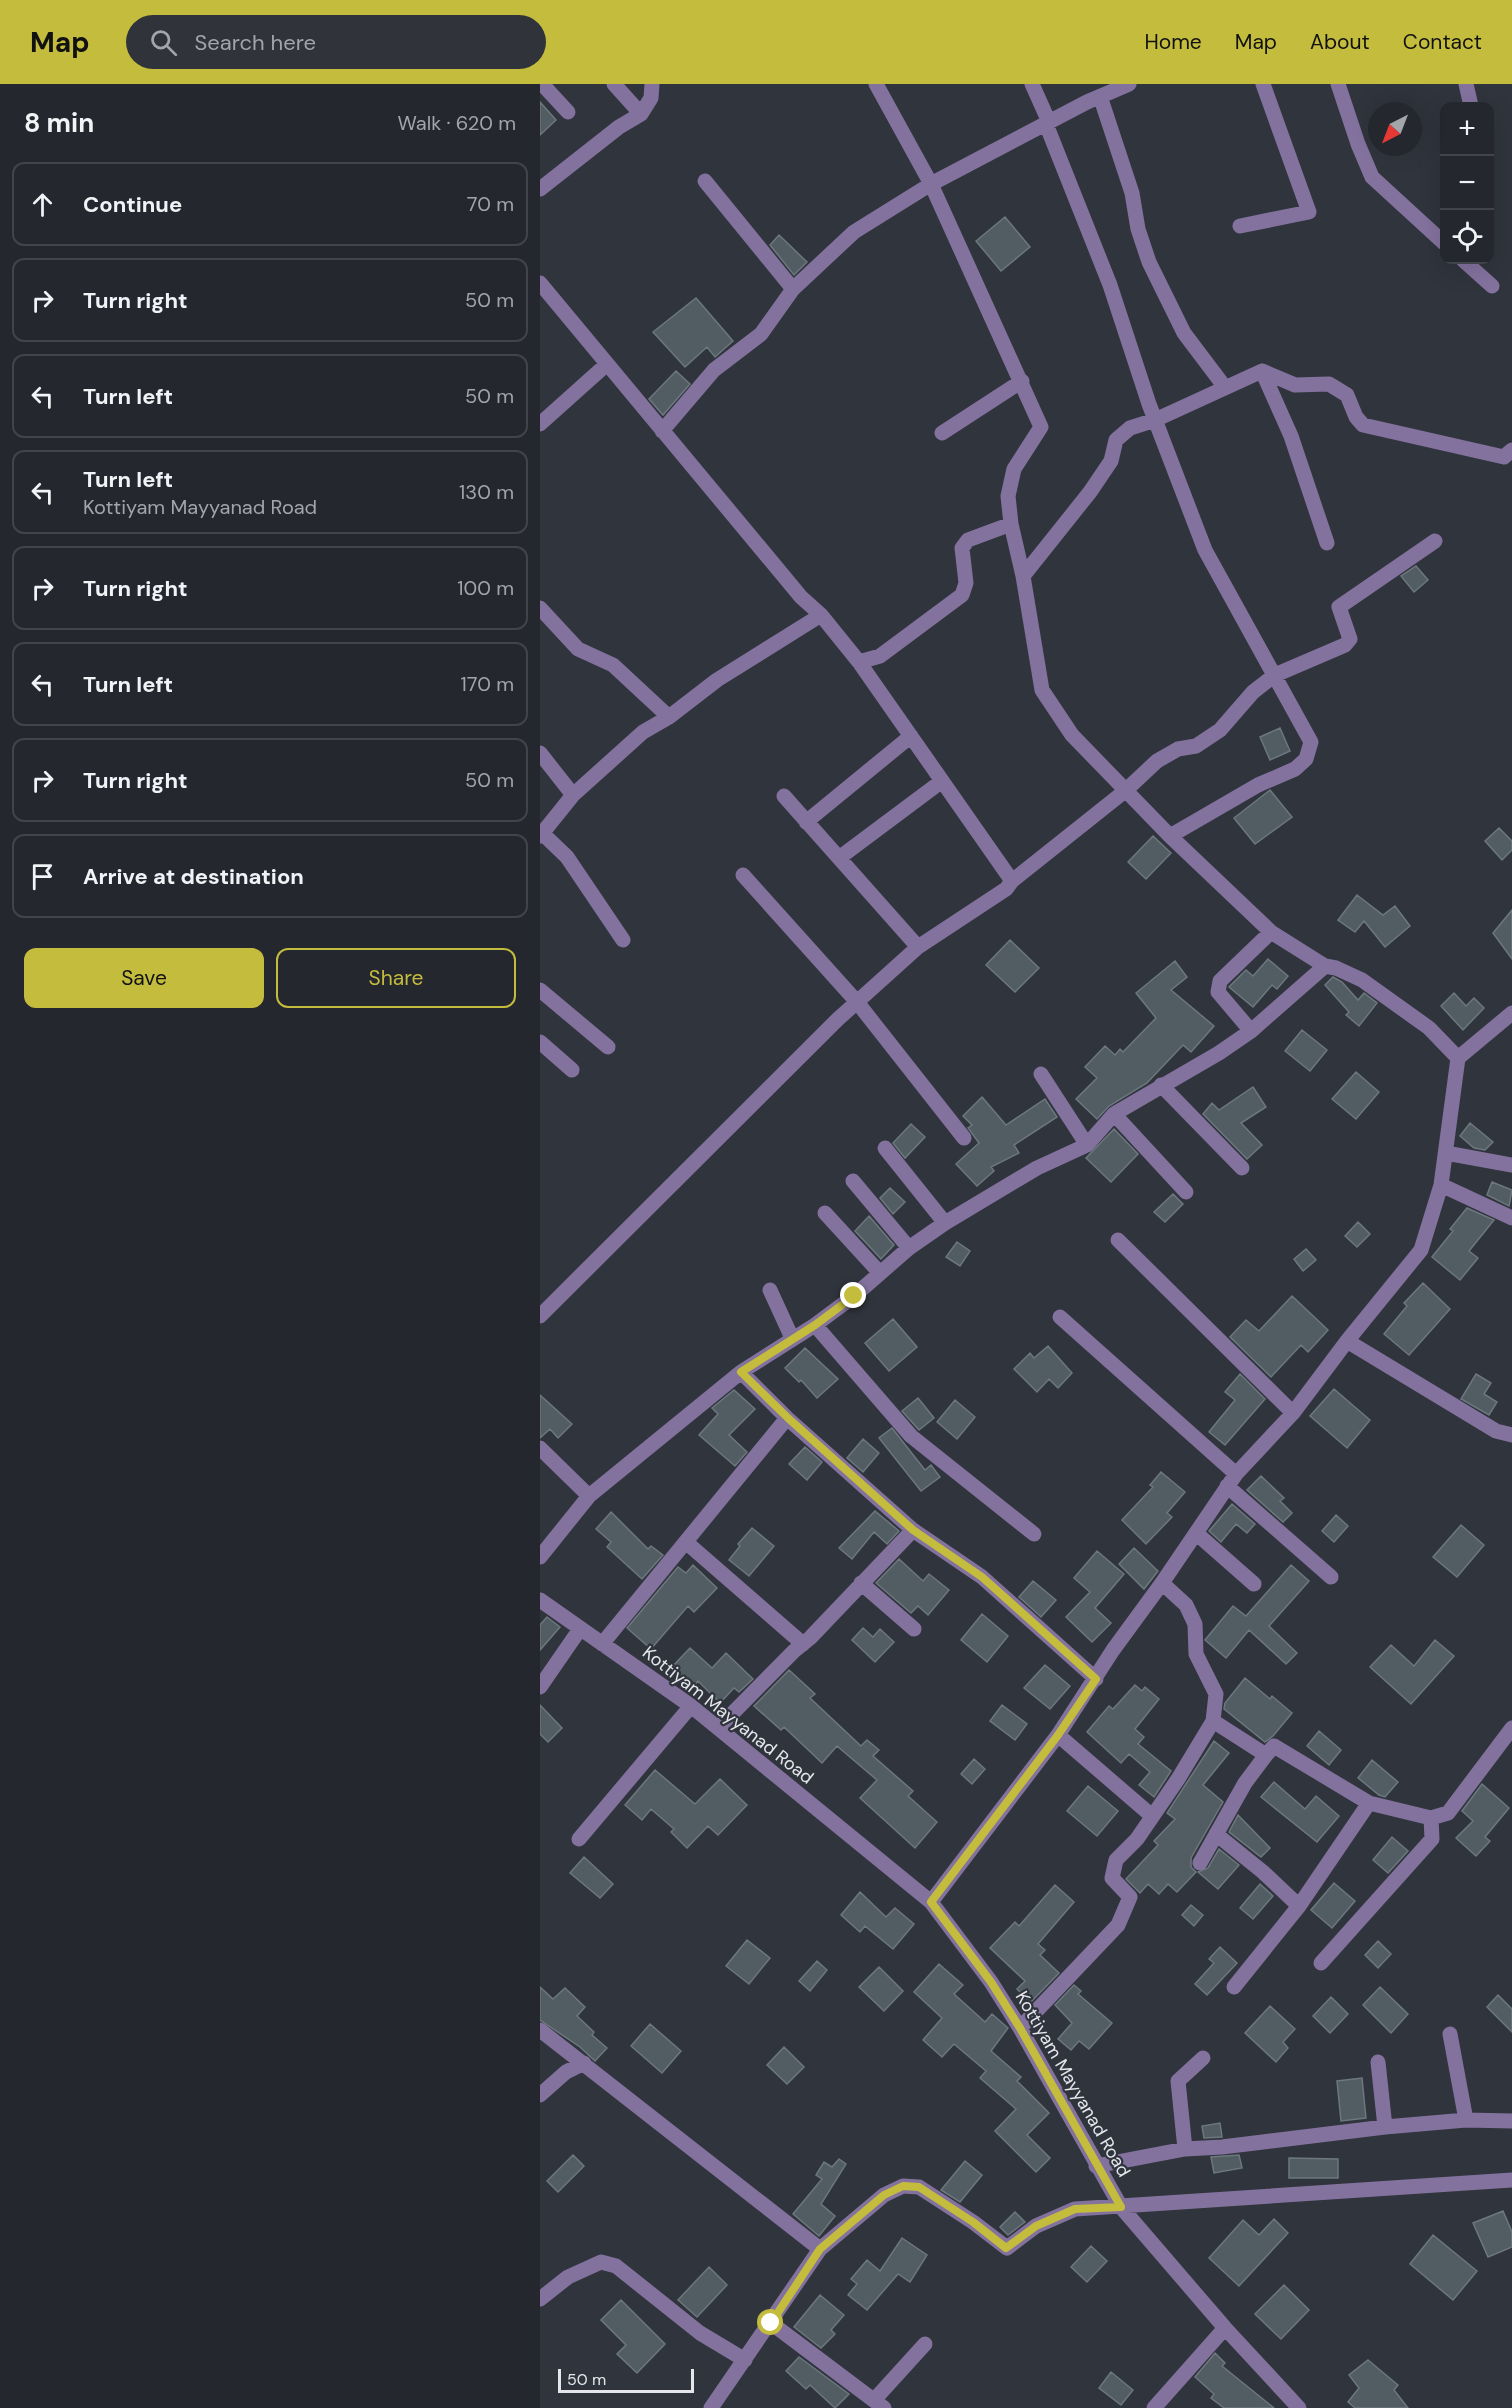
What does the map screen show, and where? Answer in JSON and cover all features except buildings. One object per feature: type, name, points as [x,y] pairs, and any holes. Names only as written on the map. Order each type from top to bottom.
[{"type":"street","points":[[542,84],[568,112]]},
{"type":"street","points":[[614,84],[641,114]]},
{"type":"street","points":[[540,189],[619,127],[641,114],[651,98],[652,84]]},
{"type":"street","points":[[876,84],[931,184],[1041,427],[1014,469],[1008,496],[1011,524],[1023,576],[1042,690],[1072,735],[1170,836],[1271,932],[1325,966],[1336,968],[1362,980],[1429,1028],[1458,1058]]},
{"type":"street","points":[[1032,84],[1110,285],[1155,420],[1205,550],[1311,742],[1306,759],[1295,769],[1258,785],[1170,836]]},
{"type":"street","points":[[662,431],[714,370],[761,334],[793,289],[854,232],[931,184],[1100,96],[1130,84]]},
{"type":"street","points":[[1240,226],[1309,212],[1263,84]]},
{"type":"street","points":[[1338,84],[1358,144],[1372,177],[1440,239]]},
{"type":"street","points":[[1466,84],[1470,102]]},
{"type":"street","points":[[1100,96],[1132,193],[1138,229],[1149,262],[1184,333],[1221,382]]},
{"type":"street","points":[[705,181],[793,289]]},
{"type":"street","points":[[1467,264],[1492,286]]},
{"type":"street","points":[[540,284],[801,597],[820,615],[859,662],[1012,881]]},
{"type":"street","points":[[540,424],[607,364]]},
{"type":"street","points":[[1262,371],[1291,436],[1327,543]]},
{"type":"street","points":[[1023,576],[1090,492],[1111,461],[1116,440],[1130,428],[1155,420],[1262,371],[1295,385],[1329,384],[1347,395],[1356,417],[1363,425],[1504,457],[1512,450]]},
{"type":"street","points":[[942,434],[1022,381]]},
{"type":"street","points":[[859,662],[880,656],[962,595],[966,583],[962,548],[968,540],[1011,524]]},
{"type":"street","points":[[540,1316],[857,1002],[918,947],[1006,889],[1012,881],[1125,791],[1157,761],[1178,749],[1196,746],[1220,730],[1253,692],[1275,675],[1345,645],[1350,639],[1340,607],[1435,541]]},
{"type":"street","points":[[540,608],[578,649],[613,665],[669,717]]},
{"type":"street","points":[[623,940],[567,857],[542,835],[573,795],[643,732],[669,717],[717,680],[820,615]]},
{"type":"street","points":[[806,822],[911,736]]},
{"type":"street","points":[[540,753],[573,795]]},
{"type":"street","points":[[839,858],[942,781]]},
{"type":"street","points":[[784,796],[918,947]]},
{"type":"street","points":[[743,874],[857,1002],[964,1138]]},
{"type":"street","points":[[1251,1031],[1218,992],[1220,981],[1271,932]]},
{"type":"street","points":[[540,1557],[589,1496],[741,1372],[815,1325],[854,1296],[909,1248],[945,1223],[1037,1168],[1087,1145],[1114,1114],[1219,1053],[1251,1031],[1325,966]]},
{"type":"street","points":[[540,990],[608,1047]]},
{"type":"street","points":[[931,1902],[1058,1735],[1113,1650],[1232,1480],[1293,1413],[1347,1341],[1421,1250],[1441,1185],[1458,1058],[1512,1013]]},
{"type":"street","points":[[540,1042],[572,1070]]},
{"type":"street","points":[[1041,1074],[1087,1145]]},
{"type":"street","points":[[1161,1085],[1242,1168]]},
{"type":"street","points":[[1114,1114],[1186,1192]]},
{"type":"street","points":[[885,1148],[945,1223]]},
{"type":"street","points":[[1446,1153],[1512,1165]]},
{"type":"street","points":[[853,1181],[909,1248]]},
{"type":"street","points":[[1441,1185],[1512,1218]]},
{"type":"street","points":[[825,1213],[880,1273]]},
{"type":"street","points":[[1118,1240],[1293,1413]]},
{"type":"street","points":[[771,1290],[792,1338]]},
{"type":"street","points":[[1059,1317],[1331,1577]]},
{"type":"street","points":[[815,1325],[911,1436],[1034,1534]]},
{"type":"street","points":[[1347,1341],[1496,1431],[1512,1436]]},
{"type":"street","points":[[741,1372],[788,1418],[913,1530],[982,1577],[1096,1679]]},
{"type":"street","points":[[602,1644],[788,1418]]},
{"type":"street","points":[[540,1448],[589,1496]]},
{"type":"street","points":[[718,1728],[913,1530]]},
{"type":"street","points":[[1196,1533],[1254,1584]]},
{"type":"street","points":[[687,1543],[803,1644]]},
{"type":"street","points":[[861,1583],[914,1629]]},
{"type":"street","points":[[1020,2028],[1118,1925],[1130,1897],[1112,1878],[1116,1860],[1137,1839],[1178,1779],[1213,1721],[1215,1694],[1196,1654],[1195,1624],[1186,1605],[1162,1583]]},
{"type":"street","name":"Kottiyam Mayyanad Road","points":[[540,1600],[691,1706],[931,1902],[991,1982],[1020,2028],[1121,2207],[1225,2328],[1299,2408]]},
{"type":"street","points":[[540,1687],[580,1629]]},
{"type":"street","points":[[579,1839],[691,1706]]},
{"type":"street","points":[[1213,1721],[1266,1755]]},
{"type":"street","points":[[1200,1863],[1245,1783],[1274,1746],[1369,1803],[1431,1818],[1448,1813],[1512,1728]]},
{"type":"street","points":[[1058,1735],[1152,1816]]},
{"type":"street","points":[[1234,1987],[1299,1906],[1369,1803]]},
{"type":"street","points":[[1321,1963],[1432,1839],[1431,1818]]},
{"type":"street","points":[[1216,1834],[1263,1872],[1299,1906]]},
{"type":"street","points":[[540,2030],[820,2249]]},
{"type":"street","points":[[1450,2034],[1466,2120]]},
{"type":"street","points":[[1185,2149],[1178,2081],[1203,2058]]},
{"type":"street","points":[[1378,2062],[1385,2127]]},
{"type":"street","points":[[540,2095],[566,2072],[584,2063]]},
{"type":"street","points":[[1096,2166],[1185,2149],[1222,2147],[1385,2127],[1466,2120],[1512,2121]]},
{"type":"street","points":[[711,2408],[820,2249],[884,2195],[903,2186],[919,2187],[973,2222],[1006,2248],[1036,2226],[1075,2209],[1512,2180]]},
{"type":"street","points":[[540,2299],[568,2277],[601,2262],[616,2266],[700,2333],[745,2360]]},
{"type":"street","points":[[771,2323],[879,2404],[925,2344]]},
{"type":"street","points":[[1154,2408],[1225,2328]]},
{"type":"route","points":[[771,2323],[820,2249],[884,2195],[903,2186],[919,2187],[973,2222],[1006,2248],[1036,2226],[1075,2209],[1121,2207],[1020,2028],[991,1982],[931,1902],[1058,1735],[1096,1679],[982,1577],[913,1530],[788,1418],[741,1372],[815,1325],[854,1296]]}]
